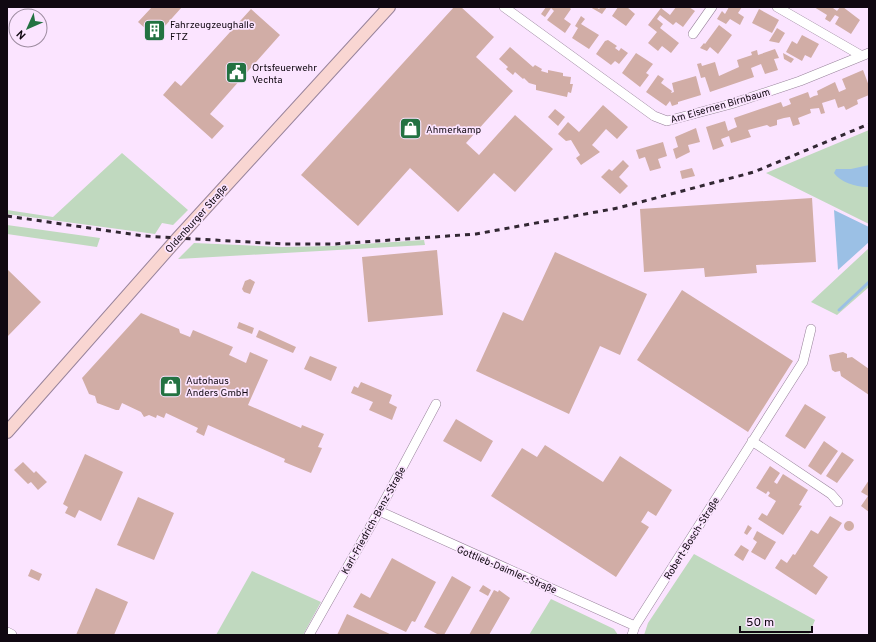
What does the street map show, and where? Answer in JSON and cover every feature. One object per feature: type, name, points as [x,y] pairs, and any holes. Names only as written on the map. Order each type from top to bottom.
[{"type":"main road","name":"Oldenburger Straße","points":[[7,432],[178,238],[388,7]]},
{"type":"street","name":"Am Eisernen Birnbaum","points":[[504,7],[654,116],[667,121],[738,101],[800,80],[865,54]]},
{"type":"street","points":[[693,34],[712,7]]},
{"type":"street","points":[[777,7],[865,54]]},
{"type":"street","name":"Robert-Bosch-Straße","points":[[632,635],[635,626],[803,362],[811,329]]},
{"type":"street","name":"Karl-Friedrich-Benz-Straße","points":[[309,635],[379,511],[436,404]]},
{"type":"street","points":[[752,441],[830,494],[838,502]]},
{"type":"street","name":"Gottlieb-Daimler-Straße","points":[[379,511],[635,626]]},
{"type":"street","points":[[7,633],[11,635]]},
{"type":"green space","points":[[869,130],[869,224],[766,173]]},
{"type":"green space","points":[[122,153],[188,210],[173,225],[162,223],[155,234],[7,214],[7,210],[53,217]]},
{"type":"green space","points":[[7,225],[100,238],[97,247],[7,234]]},
{"type":"green space","points":[[424,240],[425,245],[178,259],[194,243],[282,247],[332,246]]},
{"type":"green space","points":[[869,248],[869,287],[837,315],[811,302]]},
{"type":"green space","points":[[694,554],[815,620],[809,635],[644,635],[648,623]]},
{"type":"green space","points":[[252,571],[321,602],[303,635],[216,635]]},
{"type":"green space","points":[[551,599],[614,629],[618,635],[529,635]]},
{"type":"water","points":[[869,165],[869,187],[850,184],[840,179],[834,173],[836,169],[851,169]]},
{"type":"water","points":[[834,210],[869,227],[869,242],[838,270]]},
{"type":"building","name":"Fahrzeugzeughalle FTZ","points":[[152,7],[182,7],[155,37],[138,22]]},
{"type":"building","name":"Ahmerkamp","points":[[454,7],[461,7],[494,37],[476,57],[513,91],[466,143],[479,155],[515,115],[553,149],[515,192],[494,173],[458,212],[410,168],[358,226],[301,175]]},
{"type":"building","points":[[546,7],[569,7],[571,9],[564,19],[571,24],[565,33],[547,20],[554,11],[551,8],[545,17],[541,14]]},
{"type":"building","points":[[590,7],[596,7],[599,9],[601,7],[607,7],[602,14]]},
{"type":"building","points":[[618,7],[627,7],[635,14],[626,26],[612,16]]},
{"type":"building","points":[[676,7],[689,7],[695,11],[683,27],[676,22],[673,25],[660,15],[657,19],[663,24],[660,28],[679,43],[671,53],[662,46],[658,51],[648,43],[657,32],[648,25],[661,8],[670,15]]},
{"type":"building","points":[[729,7],[742,7],[738,13],[744,17],[740,25],[730,19],[726,24],[717,19],[722,11],[725,14]]},
{"type":"building","points":[[814,7],[834,7],[833,8],[837,11],[840,7],[843,7],[860,20],[851,34],[835,24],[839,17],[835,15],[830,22],[825,19],[827,15]]},
{"type":"building","points":[[251,9],[280,35],[210,114],[224,126],[212,139],[163,95],[175,81],[181,86]]},
{"type":"building","points":[[759,9],[779,20],[772,33],[752,23]]},
{"type":"building","points":[[581,16],[585,19],[581,24],[599,35],[589,49],[572,38],[578,28],[575,26]]},
{"type":"building","points":[[719,25],[732,35],[718,54],[710,47],[707,51],[700,48],[704,43],[705,44]]},
{"type":"building","points":[[777,28],[785,33],[779,43],[769,41]]},
{"type":"building","points":[[802,35],[819,44],[811,58],[805,55],[802,61],[786,52],[792,41],[797,44]]},
{"type":"building","points":[[608,40],[617,46],[615,48],[619,51],[621,48],[628,53],[619,64],[615,61],[611,65],[596,54],[605,41]]},
{"type":"building","points":[[510,47],[533,67],[535,65],[542,69],[541,71],[548,73],[548,70],[563,73],[563,76],[571,77],[570,84],[573,84],[571,93],[568,92],[567,97],[536,90],[536,85],[529,83],[515,72],[513,75],[506,69],[508,67],[499,59]]},
{"type":"building","points":[[775,49],[779,58],[774,59],[778,70],[765,74],[761,64],[751,68],[754,77],[710,92],[705,77],[701,78],[697,64],[701,63],[702,66],[715,62],[719,76],[739,67],[737,60],[752,55],[751,52],[757,50],[758,55]]},
{"type":"building","points":[[636,53],[653,64],[646,73],[649,75],[640,87],[622,73]]},
{"type":"building","points":[[783,53],[794,59],[791,63],[784,59]]},
{"type":"building","points":[[863,70],[869,86],[869,95],[857,100],[858,104],[846,110],[844,106],[838,108],[835,99],[822,103],[825,113],[821,114],[819,108],[810,109],[811,113],[798,118],[800,124],[793,126],[790,117],[777,120],[777,125],[770,127],[767,125],[748,130],[751,137],[731,143],[729,136],[721,139],[724,146],[713,150],[706,127],[725,121],[728,131],[737,127],[734,118],[781,102],[783,107],[786,106],[791,104],[789,99],[808,92],[810,98],[818,95],[817,91],[835,82],[839,92],[846,89],[842,79]]},
{"type":"building","points":[[658,75],[664,79],[661,83],[672,91],[671,93],[674,92],[672,83],[696,76],[701,95],[678,102],[678,104],[672,106],[670,101],[666,106],[646,92]]},
{"type":"building","points":[[603,105],[628,127],[617,139],[606,129],[592,145],[600,152],[581,165],[576,158],[580,155],[571,140],[566,141],[558,134],[568,122],[579,132]]},
{"type":"building","points":[[555,109],[565,117],[558,126],[548,117]]},
{"type":"building","points":[[696,128],[700,142],[688,145],[690,152],[676,159],[673,149],[678,147],[675,137]]},
{"type":"building","points":[[663,142],[667,156],[658,159],[661,168],[650,171],[645,157],[639,159],[636,150]]},
{"type":"building","points":[[623,160],[629,166],[619,177],[628,186],[620,194],[601,177],[609,169],[612,171]]},
{"type":"building","points":[[692,168],[695,176],[682,179],[680,171]]},
{"type":"building","points":[[812,198],[816,262],[756,265],[757,273],[705,277],[704,268],[644,272],[640,209]]},
{"type":"building","points":[[437,250],[443,315],[368,322],[362,257]]},
{"type":"building","points":[[555,252],[647,294],[620,355],[600,346],[569,414],[476,371],[503,312],[523,321]]},
{"type":"building","points":[[7,269],[41,302],[7,337]]},
{"type":"building","points":[[250,279],[255,282],[250,294],[244,292],[242,289],[245,281]]},
{"type":"building","points":[[682,290],[793,361],[748,432],[637,360]]},
{"type":"building","name":"Autohaus Anders GmbH","points":[[141,313],[179,329],[180,333],[190,337],[193,330],[233,347],[229,355],[246,363],[250,352],[268,360],[248,405],[301,428],[302,425],[324,434],[318,447],[322,448],[311,473],[284,462],[285,459],[208,425],[204,436],[196,432],[198,428],[166,413],[164,418],[157,415],[156,418],[149,415],[144,417],[141,412],[122,403],[119,410],[116,410],[97,403],[95,396],[89,394],[82,378]]},
{"type":"building","points":[[239,322],[254,328],[252,334],[237,328]]},
{"type":"building","points":[[259,330],[296,347],[293,353],[256,337]]},
{"type":"building","points":[[843,352],[847,354],[847,358],[852,357],[869,369],[869,395],[841,376],[840,371],[835,372],[832,370],[829,355]]},
{"type":"building","points":[[310,356],[337,367],[331,381],[304,369]]},
{"type":"building","points":[[361,382],[392,395],[389,403],[397,407],[392,420],[369,410],[373,402],[351,393],[354,386],[358,388]]},
{"type":"building","points":[[805,404],[826,417],[805,449],[785,436]]},
{"type":"building","points":[[456,419],[493,441],[481,462],[443,441]]},
{"type":"building","points":[[824,441],[838,451],[821,475],[808,466]]},
{"type":"building","points":[[545,445],[603,482],[620,456],[672,490],[656,516],[648,511],[641,522],[649,527],[616,577],[491,496],[522,448],[537,457]]},
{"type":"building","points":[[842,452],[854,460],[837,483],[826,476]]},
{"type":"building","points":[[85,454],[123,472],[101,521],[79,510],[75,518],[65,513],[68,507],[63,504]]},
{"type":"building","points":[[23,462],[34,473],[36,471],[47,482],[38,490],[31,482],[28,484],[14,470]]},
{"type":"building","points":[[770,466],[780,473],[774,482],[777,484],[783,474],[808,490],[799,505],[802,506],[783,535],[758,519],[762,513],[767,516],[776,501],[768,496],[770,493],[768,491],[766,494],[756,488]]},
{"type":"building","points":[[869,480],[869,512],[861,506],[868,496],[861,492]]},
{"type":"building","points":[[138,497],[174,513],[154,560],[117,545]]},
{"type":"building","points":[[830,516],[842,523],[813,566],[828,577],[816,595],[775,568],[781,559],[787,563],[793,554],[795,555],[811,530],[818,534]]},
{"type":"building","points":[[847,521],[851,521],[853,522],[853,530],[847,531],[844,528],[844,524]]},
{"type":"building","points":[[748,525],[752,528],[747,535],[744,533]]},
{"type":"building","points":[[757,531],[776,542],[765,560],[751,552],[757,542],[753,539]]},
{"type":"building","points":[[741,545],[749,550],[743,561],[734,555]]},
{"type":"building","points":[[392,558],[436,582],[415,622],[412,621],[406,632],[353,607],[361,593],[370,598]]},
{"type":"building","points":[[31,569],[42,574],[39,581],[28,576]]},
{"type":"building","points":[[452,576],[471,587],[444,635],[439,635],[424,627]]},
{"type":"building","points":[[483,585],[491,590],[488,596],[479,591]]},
{"type":"building","points":[[96,588],[128,602],[114,635],[76,635]]},
{"type":"building","points":[[494,590],[498,592],[499,590],[510,598],[489,635],[469,635]]},
{"type":"building","points":[[347,614],[392,635],[337,635]]},
{"type":"waterway","points":[[839,310],[869,282]]},
{"type":"railway","points":[[7,216],[144,236],[283,244],[334,244],[476,234],[618,208],[754,172],[869,124]]},
{"type":"place","name":"Fahrzeugzeughalle FTZ","points":[[154,30]]},
{"type":"place","name":"Ortsfeuerwehr Vechta","points":[[237,73]]},
{"type":"place","name":"Ahmerkamp","points":[[411,129]]},
{"type":"place","name":"Autohaus Anders GmbH","points":[[171,386]]}]
